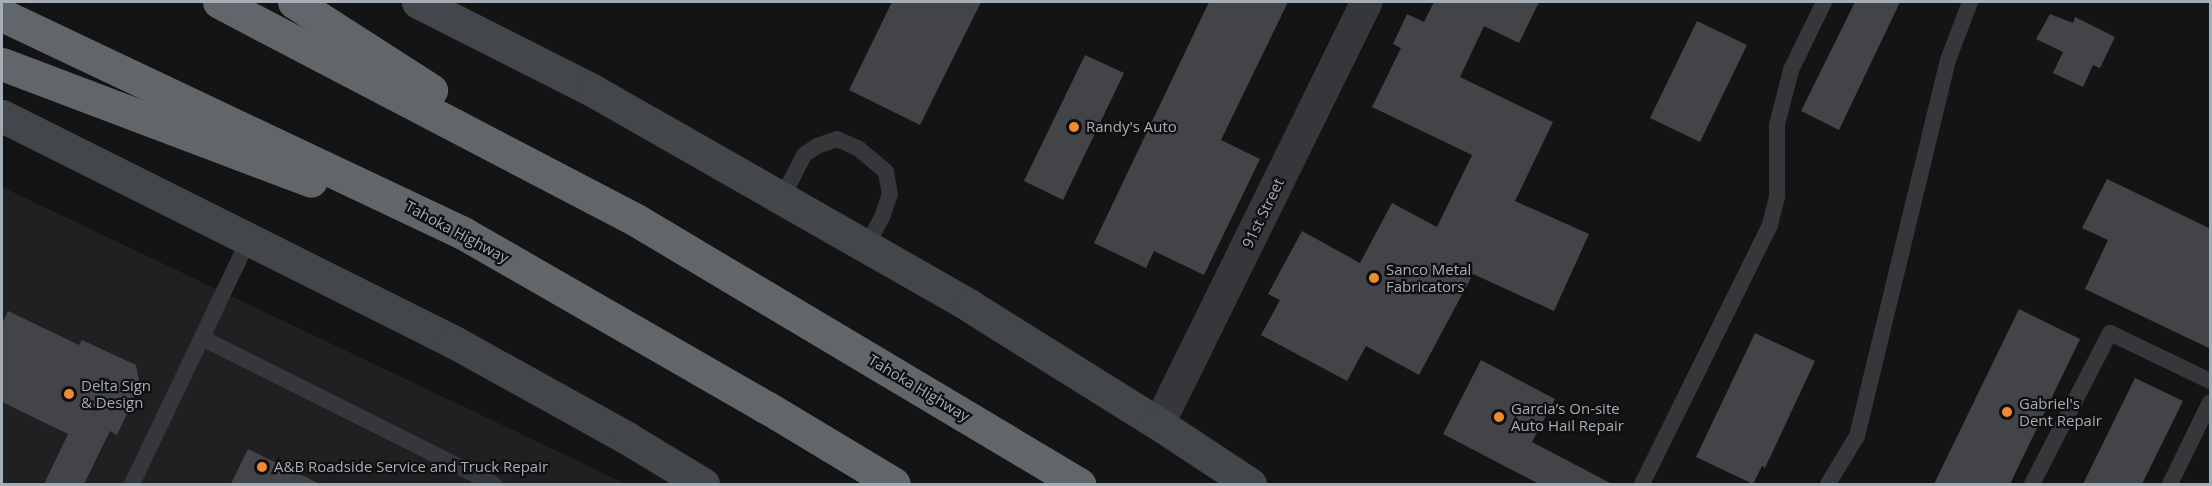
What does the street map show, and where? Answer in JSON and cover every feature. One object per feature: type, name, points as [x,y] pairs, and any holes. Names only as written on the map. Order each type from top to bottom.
[{"type":"highway","name":"Tahoka Highway","points":[[219,2],[611,207],[1079,484]]},
{"type":"highway","points":[[294,2],[611,207]]},
{"type":"highway","name":"Tahoka Highway","points":[[2,15],[463,233],[766,407],[894,484]]},
{"type":"highway","points":[[2,64],[496,252]]},
{"type":"main road","points":[[429,4],[592,90],[970,306],[1159,424],[1250,484]]},
{"type":"main road","points":[[2,116],[454,342],[627,438],[703,484]]},
{"type":"street","name":"91st Street","points":[[1159,424],[1367,2]]},
{"type":"lane","points":[[1642,484],[1770,225],[1777,196],[1777,124],[1791,70],[1824,2]]},
{"type":"lane","points":[[1828,484],[1857,436],[1948,60],[1970,2]]},
{"type":"lane","points":[[781,200],[804,155],[817,146],[837,139],[859,149],[886,172],[890,194],[882,217],[866,247]]},
{"type":"lane","points":[[132,484],[249,239]]},
{"type":"lane","points":[[2032,484],[2110,333],[2211,381]]},
{"type":"lane","points":[[202,338],[494,484]]},
{"type":"lane","points":[[2169,484],[2211,402]]},
{"type":"shaded area","points":[[2,187],[626,484],[2,484]]},
{"type":"building","points":[[892,2],[981,2],[920,125],[849,90]]},
{"type":"building","points":[[1209,2],[1288,2],[1221,140],[1260,159],[1204,275],[1154,251],[1146,268],[1094,243]]},
{"type":"building","points":[[1434,2],[1539,2],[1519,43],[1484,26],[1460,77],[1553,122],[1515,201],[1589,234],[1554,311],[1473,274],[1419,375],[1366,346],[1347,381],[1261,335],[1280,300],[1268,294],[1302,231],[1360,263],[1392,203],[1437,227],[1472,155],[1372,107],[1401,48],[1393,44],[1407,14],[1424,22]]},
{"type":"building","points":[[1855,2],[1900,2],[1839,130],[1801,111]]},
{"type":"building","points":[[2050,14],[2073,23],[2075,17],[2115,37],[2100,68],[2093,65],[2083,87],[2053,73],[2063,52],[2036,39]]},
{"type":"building","points":[[1697,21],[1747,45],[1700,142],[1650,118]]},
{"type":"building","name":"Randy's Auto","points":[[1085,55],[1124,73],[1063,200],[1024,181]]},
{"type":"building","points":[[2107,179],[2211,229],[2211,349],[2085,289],[2108,240],[2082,228]]},
{"type":"building","name":"Gabriel's Dent Repair","points":[[2019,309],[2080,339],[2010,484],[1934,484]]},
{"type":"building","name":"Delta Sign & Design","points":[[8,311],[79,345],[82,340],[136,365],[140,385],[117,435],[110,431],[84,484],[44,484],[68,434],[2,402],[2,324]]},
{"type":"building","points":[[1755,333],[1815,361],[1765,468],[1762,466],[1753,484],[1696,457]]},
{"type":"building","name":"Garcia’s On-site Auto Hail Repair","points":[[1481,360],[1555,399],[1532,442],[1612,484],[1539,484],[1443,434]]},
{"type":"building","points":[[2135,378],[2183,401],[2142,484],[2083,484]]},
{"type":"building","name":"A&B Roadside Service and Truck Repair","points":[[248,449],[320,484],[231,484]]},
{"type":"place","name":"Randy's Auto","points":[[1074,127]]},
{"type":"place","name":"Sanco Metal Fabricators","points":[[1374,278]]},
{"type":"place","name":"Delta Sign & Design","points":[[69,394]]},
{"type":"place","name":"Gabriel's Dent Repair","points":[[2007,412]]},
{"type":"place","name":"Garcia’s On-site Auto Hail Repair","points":[[1499,417]]},
{"type":"place","name":"A&B Roadside Service and Truck Repair","points":[[262,467]]}]
